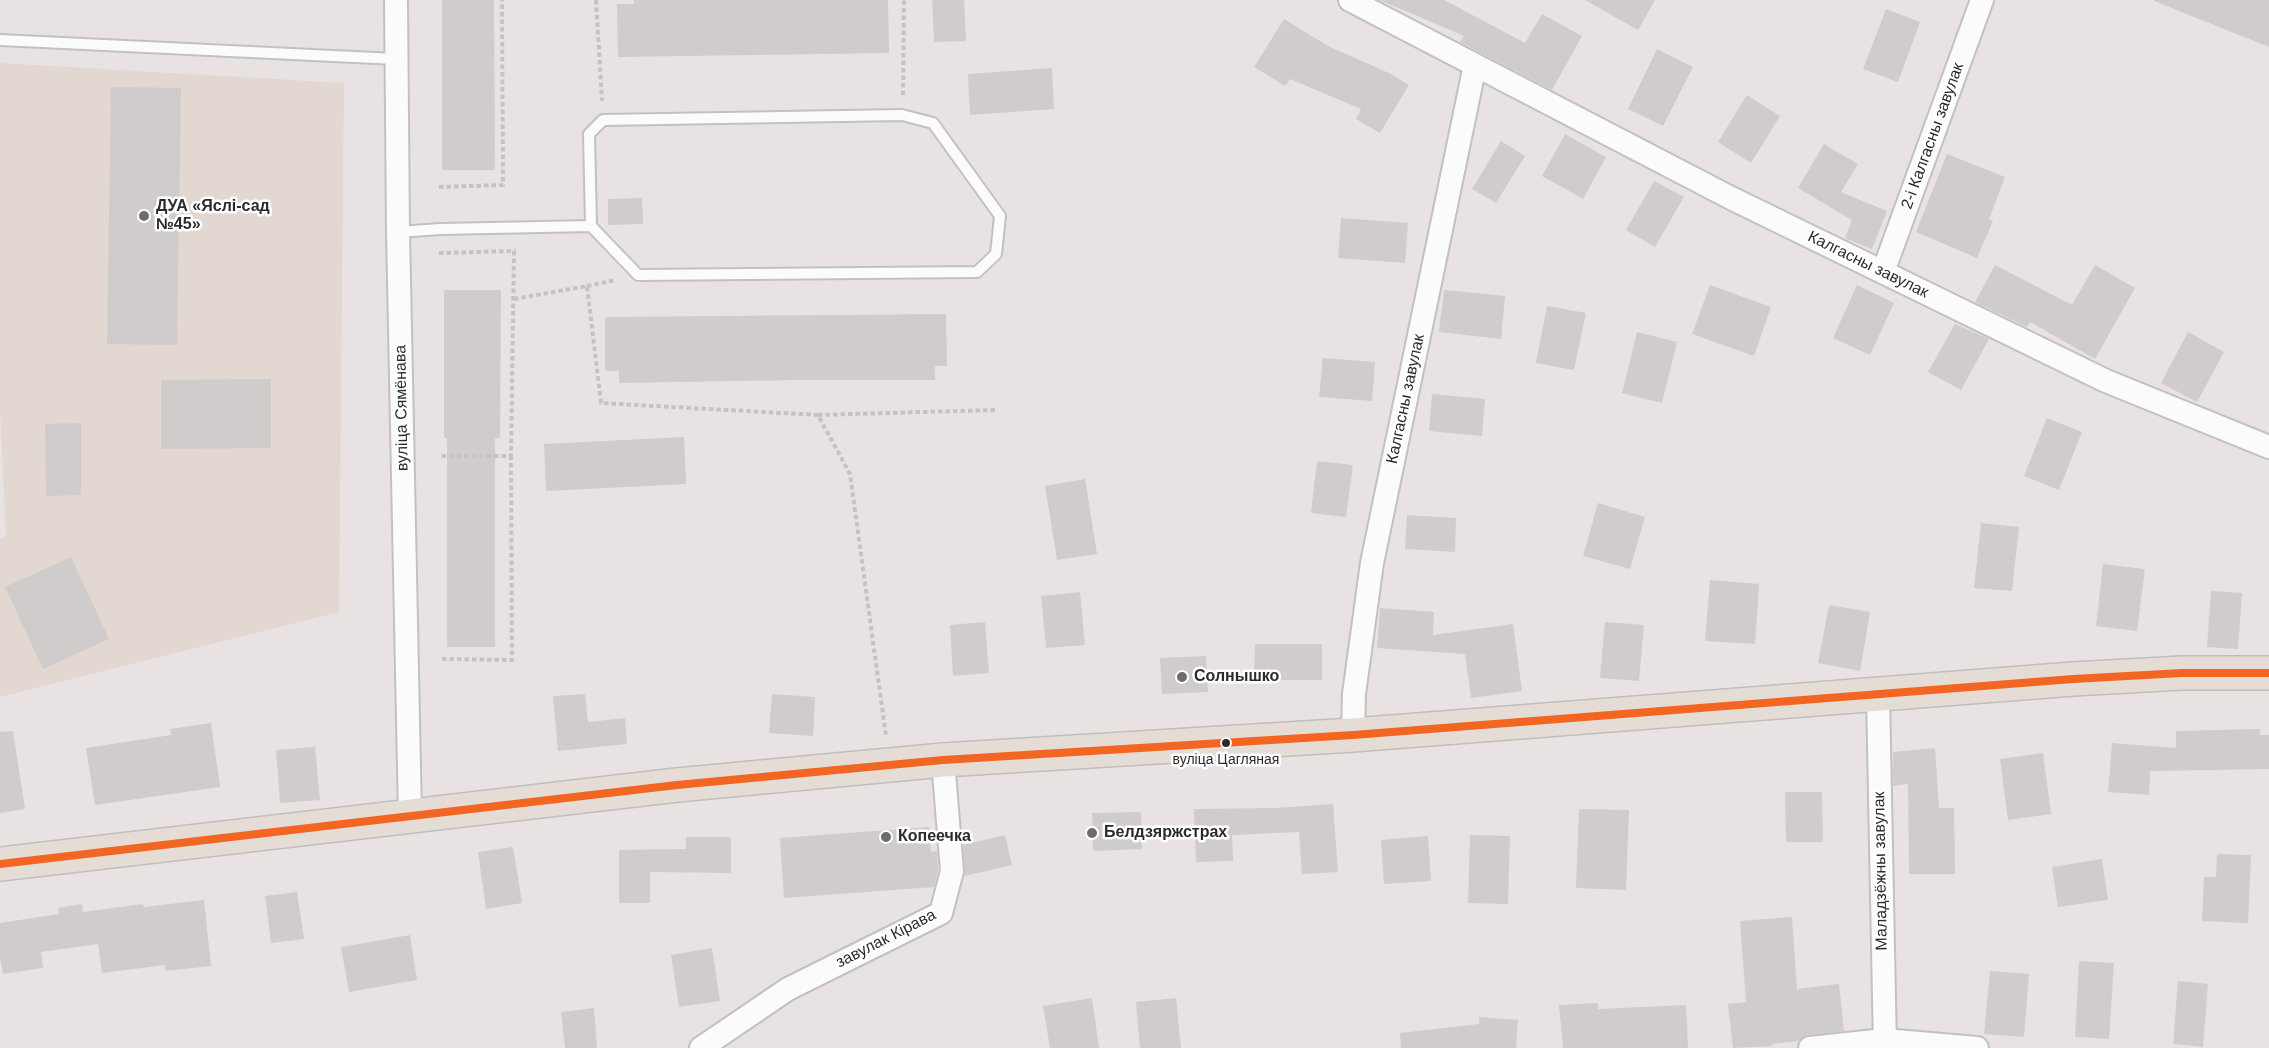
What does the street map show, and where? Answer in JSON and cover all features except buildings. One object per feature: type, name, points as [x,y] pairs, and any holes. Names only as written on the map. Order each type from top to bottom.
[{"type":"main road","points":[[0,864],[677,785],[943,760],[1353,735],[2084,678],[2182,674],[2269,674]]},
{"type":"street","name":"вуліца Сямёнава","points":[[396,0],[398,232],[410,817]]},
{"type":"street","name":"Калгасны завулак","points":[[1350,0],[1731,198],[2106,381],[2269,447]]},
{"type":"street","name":"2-і Калгасны завулак","points":[[1883,272],[1982,0]]},
{"type":"street","name":"Калгасны завулак","points":[[1353,735],[1354,694],[1372,563],[1475,65]]},
{"type":"street","name":"Маладзёжны завулак","points":[[1878,694],[1885,1044]]},
{"type":"street","name":"завулак Кірава","points":[[701,1048],[788,989],[941,913],[952,871],[943,760]]},
{"type":"street","points":[[1810,1048],[1885,1044],[1977,1048]]},
{"type":"lane","points":[[0,40],[396,59]]},
{"type":"lane","points":[[902,115],[933,123],[1000,216],[996,254],[976,272],[638,275],[591,226],[589,134],[603,120],[902,115]]},
{"type":"lane","points":[[398,232],[591,226]]},
{"type":"path","points":[[439,187],[503,185],[502,0]]},
{"type":"path","points":[[596,0],[603,120]]},
{"type":"path","points":[[902,115],[903,0]]},
{"type":"path","points":[[439,253],[514,251],[511,456],[512,660],[442,659]]},
{"type":"path","points":[[514,299],[638,275]]},
{"type":"path","points":[[587,286],[601,403],[818,415],[995,410]]},
{"type":"path","points":[[818,415],[850,474],[886,740]]},
{"type":"path","points":[[440,456],[511,456]]},
{"type":"shaded area","points":[[0,63],[344,83],[339,612],[0,697],[0,539],[6,536],[0,408]]},
{"type":"transit line","points":[[0,864],[677,785],[943,760],[1353,735],[2073,679],[2182,673],[2269,673]]},
{"type":"place","name":"ДУА «Яслі-сад №45»","points":[[144,216]]},
{"type":"place","name":"Солнышко","points":[[1182,677]]},
{"type":"place","name":"вуліца Цагляная","points":[[1226,743]]},
{"type":"place","name":"Белдзяржстрах","points":[[1092,833]]},
{"type":"place","name":"Копеечка","points":[[886,837]]}]
